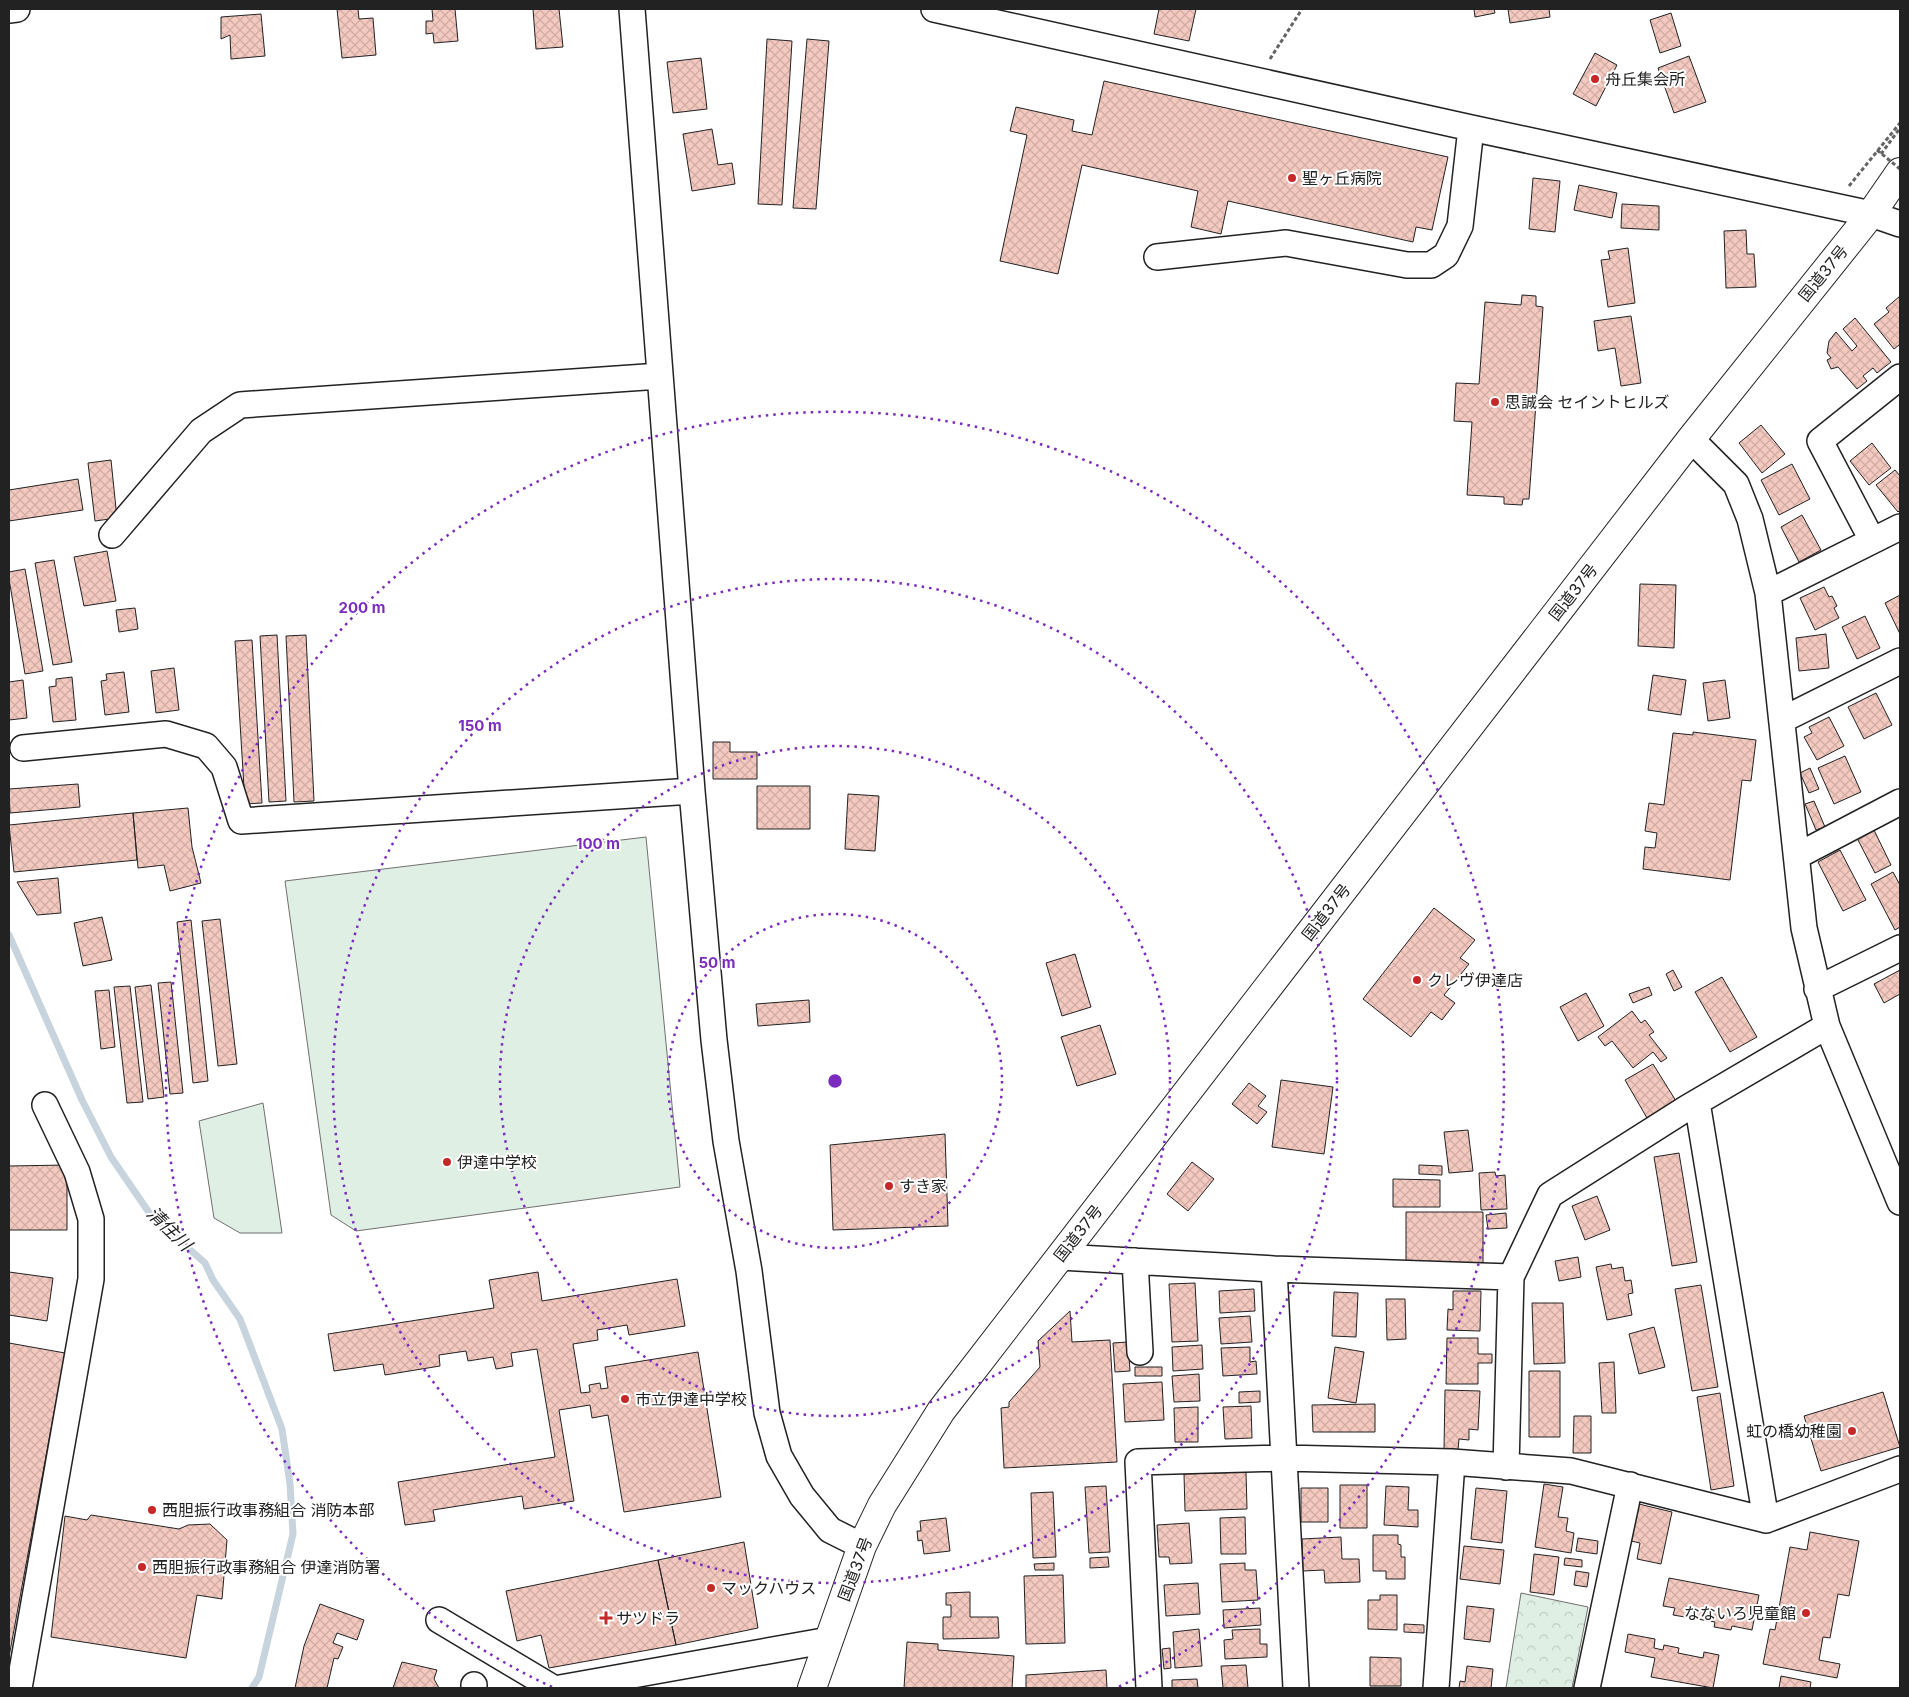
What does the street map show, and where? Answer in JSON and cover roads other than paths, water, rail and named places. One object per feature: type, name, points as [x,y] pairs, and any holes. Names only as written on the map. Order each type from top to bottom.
[{"type":"highway","name":"国道37号","points":[[812,1688],[862,1546],[882,1505],[941,1410],[1691,439],[1871,214],[1900,170]]},
{"type":"street","points":[[9,10],[17,9]]},
{"type":"street","points":[[632,9],[692,791],[714,1040],[726,1141],[749,1271],[767,1413],[779,1456],[802,1496],[830,1530],[862,1546]]},
{"type":"street","points":[[934,9],[1256,81],[1871,214],[1900,224]]},
{"type":"street","points":[[1157,257],[1286,243],[1407,266],[1431,265],[1446,255],[1460,226],[1471,128]]},
{"type":"street","points":[[112,535],[201,431],[240,405],[660,376]]},
{"type":"street","points":[[1872,540],[1820,441],[1900,377]]},
{"type":"street","points":[[1691,439],[1736,484],[1750,519],[1768,593],[1804,928],[1817,989],[1827,1026],[1900,1202]]},
{"type":"street","points":[[1768,593],[1900,527]]},
{"type":"street","points":[[1782,720],[1900,661]]},
{"type":"street","points":[[23,748],[166,734],[206,746],[224,767],[241,821],[692,791]]},
{"type":"street","points":[[1797,856],[1900,802]]},
{"type":"street","points":[[1817,989],[1900,948]]},
{"type":"street","points":[[1506,1467],[1512,1277],[1550,1195],[1697,1102],[1827,1026]]},
{"type":"street","points":[[1697,1102],[1766,1520]]},
{"type":"street","points":[[19,1688],[91,1279],[91,1219],[76,1172],[45,1105]]},
{"type":"street","points":[[1060,1257],[1274,1269],[1512,1277]]},
{"type":"street","points":[[1135,1261],[1140,1352]]},
{"type":"street","points":[[1274,1269],[1296,1688]]},
{"type":"street","points":[[1148,1688],[1138,1462],[1283,1458],[1452,1462],[1571,1471],[1766,1520],[1900,1469]]},
{"type":"street","points":[[1436,1688],[1452,1462]]},
{"type":"street","points":[[1588,1688],[1630,1485]]},
{"type":"street","points":[[440,1620],[553,1688]]},
{"type":"street","points":[[560,1688],[829,1640]]},
{"type":"waterway","name":"清住川","points":[[9,935],[82,1100],[111,1157],[150,1214],[205,1263],[213,1280],[240,1319],[282,1429],[290,1484],[293,1534],[259,1677],[252,1688]]},
{"type":"place","name":"舟丘集会所","points":[[1595,79]]},
{"type":"place","name":"聖ヶ丘病院","points":[[1292,178]]},
{"type":"place","name":"思誠会 セイントヒルズ","points":[[1495,402]]},
{"type":"place","name":"クレヴ伊達店","points":[[1417,980]]},
{"type":"place","name":"伊達中学校","points":[[447,1162]]},
{"type":"place","name":"すき家","points":[[889,1186]]},
{"type":"place","name":"市立伊達中学校","points":[[625,1399]]},
{"type":"place","name":"虹の橋幼稚園","points":[[1852,1431]]},
{"type":"place","name":"西胆振行政事務組合 消防本部","points":[[152,1510]]},
{"type":"place","name":"西胆振行政事務組合 伊達消防署","points":[[142,1567]]},
{"type":"place","name":"マックハウス","points":[[711,1588]]},
{"type":"place","name":"なないろ児童館","points":[[1806,1613]]},
{"type":"place","name":"サツドラ","points":[[606,1618]]}]
